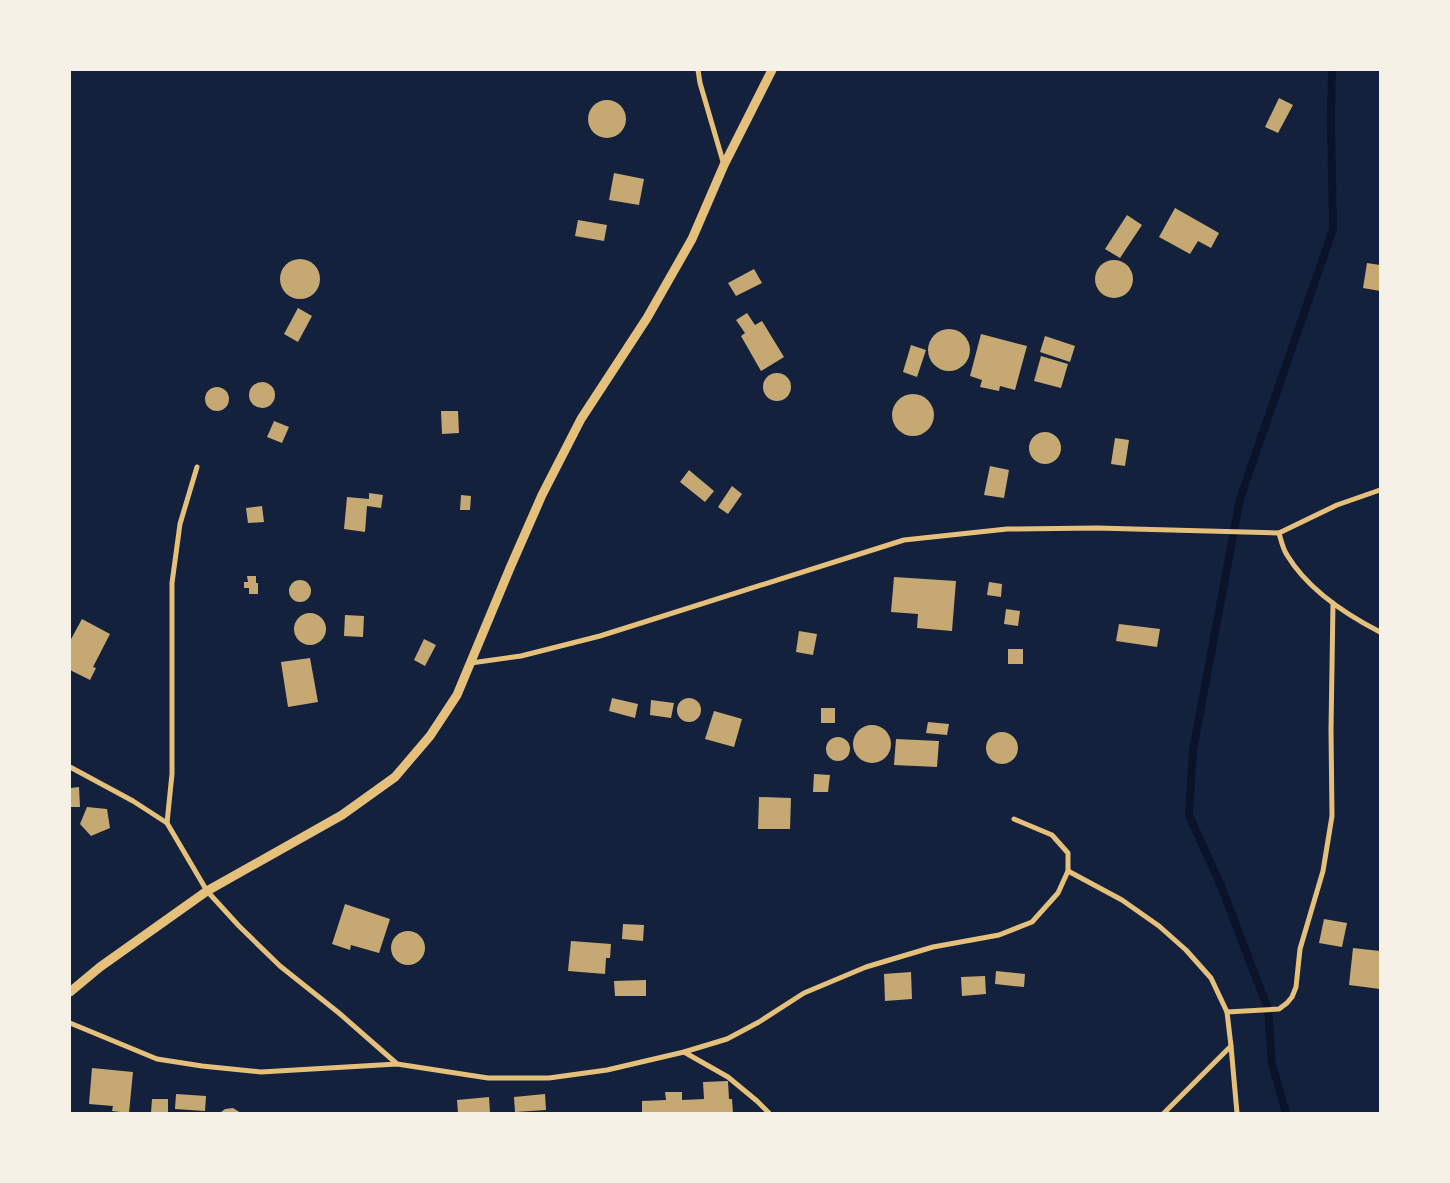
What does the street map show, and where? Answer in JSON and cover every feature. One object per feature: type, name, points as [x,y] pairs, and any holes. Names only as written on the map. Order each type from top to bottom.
[{"type":"street","points":[[698,70],[700,83],[724,165]]},
{"type":"street","points":[[70,992],[100,967],[207,891],[342,814],[395,777],[430,736],[457,695],[542,495],[581,419],[647,318],[692,239],[724,165],[772,70]]},
{"type":"street","points":[[167,823],[172,774],[172,582],[180,524],[197,467]]},
{"type":"street","points":[[471,663],[521,656],[600,636],[904,540],[1007,529],[1097,528],[1279,533],[1337,505],[1380,490]]},
{"type":"street","points":[[1279,533],[1286,554],[1304,578],[1333,603],[1359,621],[1380,632]]},
{"type":"street","points":[[1227,1012],[1279,1009],[1292,997],[1296,987],[1300,949],[1323,871],[1332,816],[1333,603]]},
{"type":"street","points":[[70,767],[133,801],[167,823],[207,891],[239,926],[280,966],[339,1013],[397,1064]]},
{"type":"street","points":[[70,1023],[157,1059],[262,1072],[397,1064],[488,1078],[549,1078],[607,1070],[684,1052],[727,1039],[760,1022],[804,993],[866,967],[933,946],[999,935],[1032,922],[1058,893],[1068,871],[1068,854],[1052,835],[1014,819]]},
{"type":"street","points":[[1068,871],[1122,900],[1159,926],[1180,944],[1211,978],[1227,1012],[1232,1046],[1237,1113]]},
{"type":"street","points":[[1164,1113],[1232,1046]]},
{"type":"street","points":[[684,1052],[728,1077],[757,1101],[768,1113]]},
{"type":"building","points":[[1279,98],[1293,105],[1278,133],[1265,127]]},
{"type":"building","points":[[607,100],[614,101],[620,106],[625,112],[625,126],[620,132],[614,137],[607,138],[600,137],[594,132],[589,126],[588,119],[589,112],[594,106],[600,101]]},
{"type":"building","points":[[614,173],[644,179],[639,205],[609,200]]},
{"type":"building","points":[[1175,208],[1219,233],[1211,248],[1198,241],[1190,254],[1159,237]]},
{"type":"building","points":[[1127,215],[1142,225],[1120,258],[1105,249]]},
{"type":"building","points":[[578,220],[607,225],[604,241],[575,236]]},
{"type":"building","points":[[300,259],[314,265],[320,279],[314,293],[300,299],[286,293],[280,279],[286,265]]},
{"type":"building","points":[[1114,260],[1128,265],[1133,279],[1128,293],[1114,298],[1100,293],[1095,279],[1100,265]]},
{"type":"building","points":[[1367,263],[1380,265],[1380,291],[1363,288]]},
{"type":"building","points":[[754,269],[762,283],[736,296],[728,283]]},
{"type":"building","points":[[298,308],[312,316],[298,342],[284,334]]},
{"type":"building","points":[[747,313],[755,325],[762,321],[784,357],[761,371],[741,336],[745,333],[736,320]]},
{"type":"building","points":[[953,329],[961,332],[967,338],[970,350],[967,362],[961,368],[945,371],[937,368],[931,362],[928,346],[931,338],[937,332]]},
{"type":"building","points":[[981,334],[1027,346],[1015,390],[1000,386],[999,391],[980,387],[982,380],[970,376]]},
{"type":"building","points":[[1045,336],[1075,346],[1070,362],[1040,352]]},
{"type":"building","points":[[911,345],[926,350],[917,377],[903,372]]},
{"type":"building","points":[[1041,356],[1068,364],[1061,388],[1034,381]]},
{"type":"building","points":[[777,373],[787,377],[791,387],[787,397],[777,401],[767,397],[763,387],[767,377]]},
{"type":"building","points":[[262,382],[271,386],[275,395],[271,404],[262,408],[253,404],[249,395],[253,386]]},
{"type":"building","points":[[217,387],[226,390],[229,399],[226,408],[217,411],[208,408],[205,399],[208,390]]},
{"type":"building","points":[[917,394],[925,397],[931,403],[934,415],[931,427],[925,433],[909,436],[901,433],[895,427],[892,411],[895,403],[901,397]]},
{"type":"building","points":[[441,411],[458,411],[459,433],[442,434]]},
{"type":"building","points":[[274,421],[289,427],[282,443],[267,437]]},
{"type":"building","points":[[1045,432],[1051,433],[1056,437],[1060,442],[1060,454],[1056,459],[1051,463],[1045,464],[1039,463],[1034,459],[1030,454],[1029,448],[1030,442],[1034,437],[1039,433]]},
{"type":"building","points":[[1115,438],[1129,440],[1125,466],[1111,464]]},
{"type":"building","points":[[990,466],[1009,470],[1004,498],[984,495]]},
{"type":"building","points":[[689,470],[714,491],[705,502],[680,482]]},
{"type":"building","points":[[732,486],[742,494],[728,514],[718,507]]},
{"type":"building","points":[[369,493],[383,495],[381,508],[367,506],[365,532],[344,529],[347,497],[369,499]]},
{"type":"building","points":[[461,495],[471,496],[470,510],[460,510]]},
{"type":"building","points":[[262,506],[264,522],[248,523],[246,508]]},
{"type":"building","points":[[247,576],[256,576],[258,594],[249,594],[249,588],[244,588],[244,582],[248,582]]},
{"type":"building","points":[[894,577],[956,581],[952,631],[917,628],[918,614],[891,612]]},
{"type":"building","points":[[300,580],[310,587],[311,591],[304,601],[300,602],[290,595],[289,591],[296,581]]},
{"type":"building","points":[[989,582],[1002,584],[1001,597],[987,595]]},
{"type":"building","points":[[1006,609],[1020,611],[1018,626],[1004,624]]},
{"type":"building","points":[[310,613],[316,614],[321,618],[325,623],[325,635],[321,640],[316,644],[310,645],[304,644],[299,640],[295,635],[294,629],[295,623],[299,618],[304,614]]},
{"type":"building","points":[[345,615],[364,616],[363,637],[344,636]]},
{"type":"building","points":[[82,619],[110,634],[93,667],[96,668],[90,680],[70,670],[70,641]]},
{"type":"building","points":[[1119,624],[1160,629],[1157,647],[1116,641]]},
{"type":"building","points":[[799,631],[817,634],[813,655],[796,652]]},
{"type":"building","points":[[424,639],[436,645],[425,666],[414,660]]},
{"type":"building","points":[[1008,649],[1023,649],[1023,664],[1008,664]]},
{"type":"building","points":[[310,658],[318,702],[288,707],[281,662]]},
{"type":"building","points":[[612,698],[638,704],[635,718],[609,711]]},
{"type":"building","points":[[689,698],[698,701],[701,710],[698,719],[689,722],[680,719],[677,710],[680,701]]},
{"type":"building","points":[[651,700],[674,703],[671,718],[650,715]]},
{"type":"building","points":[[821,708],[835,708],[835,723],[821,723]]},
{"type":"building","points":[[714,711],[742,719],[734,747],[705,739]]},
{"type":"building","points":[[928,722],[949,724],[947,735],[926,733]]},
{"type":"building","points":[[872,725],[885,731],[891,744],[885,757],[872,763],[859,757],[853,744],[859,731]]},
{"type":"building","points":[[1002,732],[1014,736],[1018,748],[1014,760],[1002,764],[990,760],[986,748],[990,736]]},
{"type":"building","points":[[838,737],[847,740],[850,749],[847,758],[838,761],[829,758],[826,749],[829,740]]},
{"type":"building","points":[[896,739],[939,741],[937,767],[894,765]]},
{"type":"building","points":[[814,774],[830,775],[828,792],[813,792]]},
{"type":"building","points":[[79,787],[80,807],[70,807],[70,788]]},
{"type":"building","points":[[759,797],[791,798],[790,829],[758,829]]},
{"type":"building","points":[[87,807],[107,809],[110,828],[91,836],[80,824]]},
{"type":"building","points":[[345,904],[390,919],[379,953],[351,945],[350,950],[332,944]]},
{"type":"building","points":[[1324,919],[1347,923],[1342,947],[1319,943]]},
{"type":"building","points":[[623,924],[644,925],[643,941],[622,939]]},
{"type":"building","points":[[408,931],[420,936],[425,948],[420,960],[408,965],[396,960],[391,948],[396,936]]},
{"type":"building","points":[[571,941],[611,944],[610,958],[606,958],[605,974],[568,971]]},
{"type":"building","points":[[1353,948],[1380,951],[1380,989],[1349,985]]},
{"type":"building","points":[[996,971],[1025,974],[1024,987],[995,984]]},
{"type":"building","points":[[911,972],[912,999],[885,1001],[884,974]]},
{"type":"building","points":[[985,976],[986,994],[962,996],[961,977]]},
{"type":"building","points":[[646,980],[646,996],[615,996],[614,981]]},
{"type":"building","points":[[92,1068],[133,1072],[129,1113],[112,1111],[113,1106],[89,1104]]},
{"type":"building","points":[[728,1081],[729,1099],[732,1099],[733,1113],[642,1113],[642,1101],[666,1100],[665,1092],[682,1092],[682,1100],[704,1099],[703,1082]]},
{"type":"building","points":[[176,1094],[206,1096],[205,1111],[175,1109]]},
{"type":"building","points":[[545,1094],[546,1110],[515,1112],[514,1097]]},
{"type":"building","points":[[489,1097],[490,1113],[458,1113],[457,1100]]},
{"type":"building","points":[[152,1099],[168,1099],[168,1113],[151,1113]]},
{"type":"building","points":[[233,1108],[241,1113],[220,1113],[225,1109]]},
{"type":"waterway","points":[[1286,1113],[1272,1064],[1268,1009],[1221,886],[1189,815],[1193,750],[1240,499],[1333,229],[1332,70]]}]
